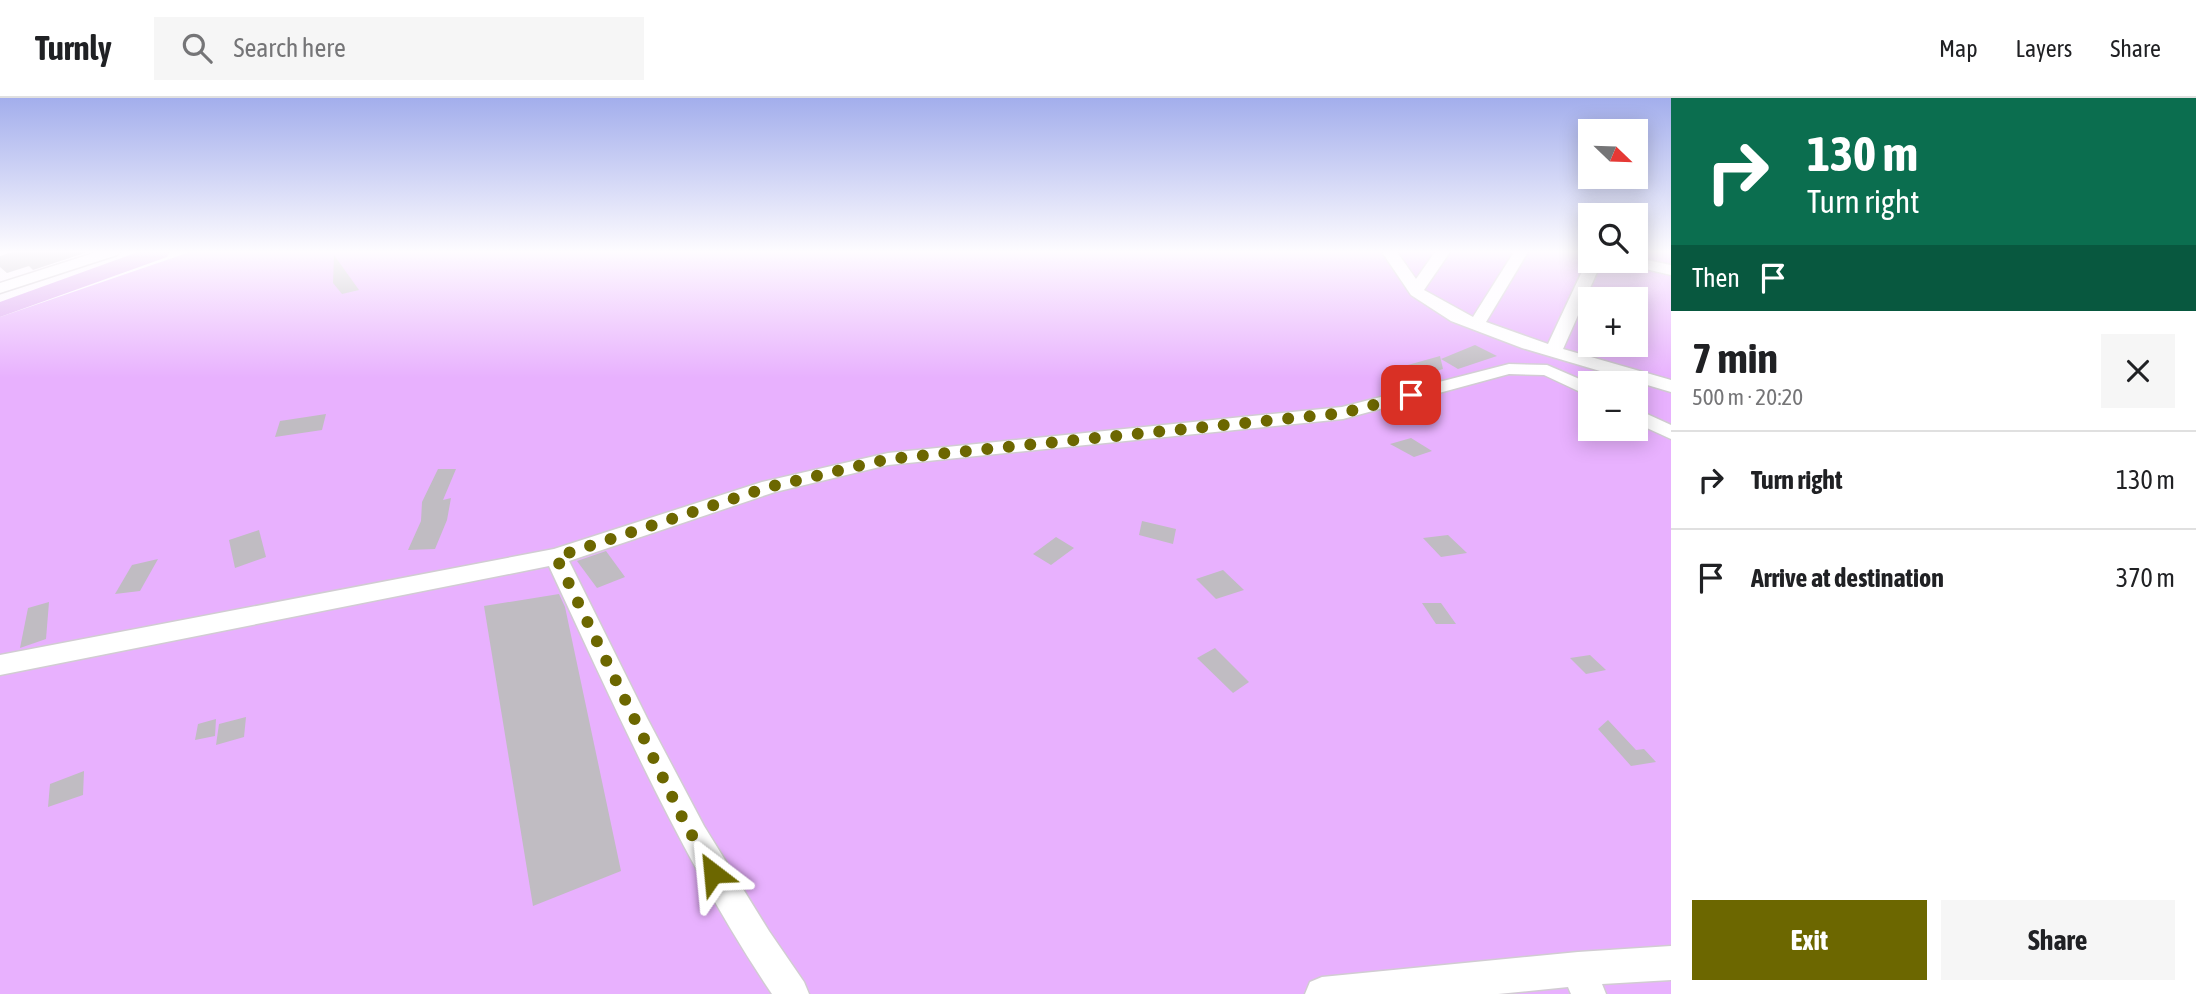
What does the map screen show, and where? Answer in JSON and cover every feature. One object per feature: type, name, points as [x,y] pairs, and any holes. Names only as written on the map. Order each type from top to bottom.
[{"type":"street","points":[[1422,294],[1476,326],[1553,352],[1671,386]]},
{"type":"street","points":[[1476,326],[1496,294]]},
{"type":"street","points":[[1553,352],[1580,294]]},
{"type":"street","points":[[0,665],[556,557],[769,487],[888,459],[1343,413],[1509,369],[1554,372],[1578,384]]},
{"type":"street","points":[[1648,421],[1671,433]]},
{"type":"street","points":[[556,557],[682,817],[723,892],[792,994]]},
{"type":"street","points":[[1322,994],[1584,981],[1671,964]]},
{"type":"shaded area","points":[[68,294],[1578,294],[1578,357],[1648,357],[1648,294],[1671,294],[1671,994],[0,994],[0,317]]},
{"type":"building","points":[[1475,345],[1497,356],[1458,369],[1441,359]]},
{"type":"building","points":[[1440,356],[1443,369],[1409,379],[1390,370]]},
{"type":"building","points":[[326,414],[322,430],[275,437],[280,421]]},
{"type":"building","points":[[1411,438],[1432,451],[1414,457],[1390,444]]},
{"type":"building","points":[[438,469],[456,469],[443,500],[451,498],[447,520],[435,549],[408,550],[421,521],[422,502]]},
{"type":"building","points":[[1142,521],[1176,529],[1173,544],[1139,535]]},
{"type":"building","points":[[259,530],[266,557],[235,568],[229,540]]},
{"type":"building","points":[[1448,535],[1467,553],[1441,557],[1423,538]]},
{"type":"building","points":[[1056,537],[1074,548],[1051,565],[1033,554]]},
{"type":"building","points":[[606,551],[625,577],[597,588],[577,561]]},
{"type":"building","points":[[158,559],[140,591],[115,594],[132,565]]},
{"type":"building","points":[[1223,570],[1244,590],[1216,599],[1196,579]]},
{"type":"building","points":[[559,594],[565,607],[621,871],[533,906],[484,606]]},
{"type":"building","points":[[49,602],[46,639],[20,648],[28,608]]},
{"type":"building","points":[[1422,603],[1441,603],[1456,624],[1436,624]]},
{"type":"building","points":[[1215,648],[1249,682],[1233,693],[1197,658]]},
{"type":"building","points":[[1590,655],[1606,670],[1586,674],[1570,658]]},
{"type":"building","points":[[246,717],[244,737],[216,745],[219,724]]},
{"type":"building","points":[[216,719],[215,736],[195,740],[198,724]]},
{"type":"building","points":[[1608,720],[1636,750],[1644,749],[1656,762],[1631,766],[1598,729]]},
{"type":"building","points":[[84,771],[83,795],[48,807],[50,784]]},
{"type":"waterway","points":[[0,310],[44,294]]},
{"type":"route","points":[[713,873],[682,817],[556,557],[769,487],[888,459],[1343,413],[1411,395]]}]
